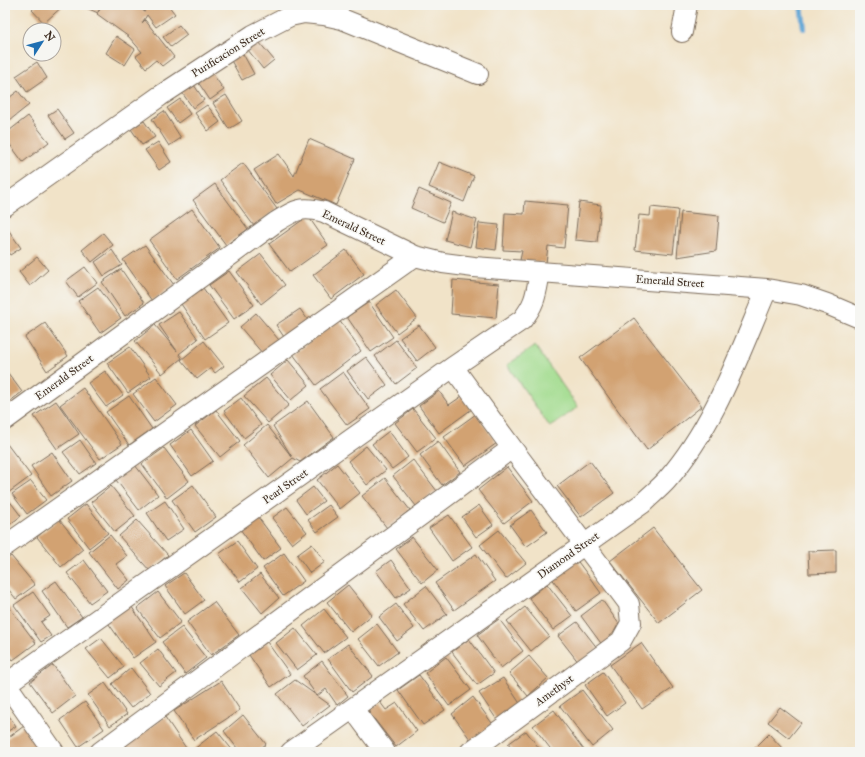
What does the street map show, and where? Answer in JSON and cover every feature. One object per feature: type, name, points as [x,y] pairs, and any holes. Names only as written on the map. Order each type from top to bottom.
[{"type":"street","points":[[682,32],[687,5]]},
{"type":"street","name":"Purificacion Street","points":[[5,206],[167,92],[253,35],[290,16],[304,13],[342,19],[478,74]]},
{"type":"street","name":"Emerald Street","points":[[5,420],[276,222],[299,209],[310,208],[324,212],[415,256],[443,263],[474,267],[767,288],[801,295],[860,318]]},
{"type":"street","points":[[5,546],[415,256]]},
{"type":"street","name":"Pearl Street","points":[[6,683],[453,367],[522,320],[530,310],[535,299],[540,272]]},
{"type":"street","name":"Diamond Street","points":[[291,752],[643,502],[662,485],[697,439],[724,391],[767,288]]},
{"type":"street","points":[[453,367],[584,543]]},
{"type":"street","points":[[100,752],[512,448]]},
{"type":"street","name":"Amethyst","points":[[470,752],[621,641],[631,623],[629,604],[584,543]]},
{"type":"street","points":[[6,683],[54,752]]},
{"type":"street","points":[[353,709],[385,752]]},
{"type":"green space","points":[[535,346],[578,407],[550,427],[507,365]]},
{"type":"building","points":[[37,5],[64,5],[45,22],[43,22],[32,10]]},
{"type":"building","points":[[80,5],[102,5],[98,12],[103,5],[135,5],[145,12],[140,5],[168,5],[175,14],[156,27],[147,15],[142,23],[145,20],[174,57],[162,66],[156,60],[146,68],[136,56],[142,52],[129,37],[97,14],[98,13]]},
{"type":"building","points":[[179,25],[187,35],[171,47],[163,37]]},
{"type":"building","points":[[116,36],[135,49],[125,65],[106,53]]},
{"type":"building","points":[[259,42],[274,60],[263,69],[248,50]]},
{"type":"building","points":[[241,50],[254,74],[242,80],[229,57]]},
{"type":"building","points":[[37,62],[47,78],[27,92],[16,76]]},
{"type":"building","points":[[210,70],[224,90],[210,100],[196,79]]},
{"type":"building","points":[[192,82],[204,100],[193,108],[180,90]]},
{"type":"building","points":[[18,91],[29,105],[10,120],[5,113],[5,101]]},
{"type":"building","points":[[226,95],[242,121],[229,129],[213,103]]},
{"type":"building","points":[[180,99],[190,114],[178,123],[167,108]]},
{"type":"building","points":[[207,105],[220,122],[208,131],[195,113]]},
{"type":"building","points":[[57,109],[74,133],[65,139],[48,115]]},
{"type":"building","points":[[164,111],[181,138],[169,146],[152,119]]},
{"type":"building","points":[[28,116],[49,142],[23,162],[5,138],[5,134]]},
{"type":"building","points":[[144,121],[155,137],[142,145],[131,129]]},
{"type":"building","points":[[309,139],[355,159],[336,205],[300,190],[276,204],[254,170],[279,154],[294,176]]},
{"type":"building","points":[[158,142],[171,162],[159,170],[145,150]]},
{"type":"building","points":[[439,162],[474,176],[464,202],[429,187]]},
{"type":"building","points":[[243,163],[277,209],[254,226],[220,180]]},
{"type":"building","points":[[215,184],[248,229],[226,245],[193,200]]},
{"type":"building","points":[[419,189],[451,203],[443,222],[411,208]]},
{"type":"building","points":[[525,201],[568,205],[564,248],[548,246],[546,263],[520,260],[522,251],[503,250],[505,213],[524,214]]},
{"type":"building","points":[[579,202],[601,205],[597,242],[575,240]]},
{"type":"building","points":[[651,207],[678,210],[673,254],[635,250],[639,215],[650,216]]},
{"type":"building","points":[[192,209],[220,248],[177,279],[149,240]]},
{"type":"building","points":[[452,212],[477,220],[470,247],[445,240]]},
{"type":"building","points":[[681,212],[719,216],[716,251],[677,257]]},
{"type":"building","points":[[308,216],[328,245],[290,272],[269,244]]},
{"type":"building","points":[[479,223],[499,225],[496,250],[476,247]]},
{"type":"building","points":[[5,225],[21,248],[10,255],[5,248]]},
{"type":"building","points":[[103,233],[113,245],[92,262],[82,250]]},
{"type":"building","points":[[145,245],[174,285],[152,301],[123,260]]},
{"type":"building","points":[[112,250],[122,265],[104,276],[95,262]]},
{"type":"building","points":[[346,250],[364,274],[331,299],[313,275]]},
{"type":"building","points":[[261,254],[285,285],[261,304],[237,272]]},
{"type":"building","points":[[37,257],[48,270],[30,286],[19,272]]},
{"type":"building","points":[[85,267],[97,283],[78,297],[66,281]]},
{"type":"building","points":[[121,269],[144,303],[125,316],[102,282]]},
{"type":"building","points":[[229,271],[254,305],[234,319],[209,285]]},
{"type":"building","points":[[453,280],[499,284],[496,318],[451,314]]},
{"type":"building","points":[[98,287],[121,318],[100,333],[78,301]]},
{"type":"building","points":[[203,288],[228,323],[205,339],[181,304]]},
{"type":"building","points":[[396,290],[417,318],[397,333],[376,305]]},
{"type":"building","points":[[369,302],[393,337],[371,352],[347,317]]},
{"type":"building","points":[[300,309],[310,323],[286,340],[276,325]]},
{"type":"building","points":[[179,312],[198,339],[179,354],[182,358],[162,374],[135,341],[155,325],[177,351],[159,325]]},
{"type":"building","points":[[256,313],[279,340],[263,354],[240,327]]},
{"type":"building","points":[[634,318],[702,406],[647,450],[580,358]]},
{"type":"building","points":[[339,320],[361,351],[316,385],[293,354]]},
{"type":"building","points":[[45,323],[68,356],[47,371],[25,337]]},
{"type":"building","points":[[419,325],[435,347],[417,361],[400,338]]},
{"type":"building","points":[[396,340],[417,368],[396,384],[375,356]]},
{"type":"building","points":[[204,341],[224,366],[215,373],[211,368],[197,379],[181,360]]},
{"type":"building","points":[[130,347],[151,377],[128,393],[107,363]]},
{"type":"building","points":[[366,357],[387,385],[368,399],[347,371]]},
{"type":"building","points":[[288,360],[309,385],[291,400],[270,375]]},
{"type":"building","points":[[5,369],[22,392],[5,405]]},
{"type":"building","points":[[105,371],[123,395],[106,407],[88,383]]},
{"type":"building","points":[[343,372],[370,409],[347,425],[320,389]]},
{"type":"building","points":[[156,377],[177,405],[154,422],[133,394]]},
{"type":"building","points":[[266,378],[289,405],[268,423],[244,396]]},
{"type":"building","points":[[83,388],[122,444],[100,459],[60,405]]},
{"type":"building","points":[[439,391],[449,405],[462,396],[472,409],[439,433],[419,406]]},
{"type":"building","points":[[129,396],[152,429],[129,445],[106,412]]},
{"type":"building","points":[[241,398],[261,425],[244,438],[224,411]]},
{"type":"building","points":[[56,401],[79,434],[57,449],[34,416]]},
{"type":"building","points":[[308,401],[334,437],[300,462],[293,458],[269,478],[243,445],[267,425],[292,457],[273,426]]},
{"type":"building","points":[[413,409],[436,438],[417,452],[395,423]]},
{"type":"building","points":[[216,410],[240,441],[220,457],[195,426]]},
{"type":"building","points":[[476,414],[497,443],[465,466],[444,437]]},
{"type":"building","points":[[191,430],[213,461],[192,476],[170,445]]},
{"type":"building","points":[[389,431],[408,457],[392,469],[372,444]]},
{"type":"building","points":[[80,440],[96,463],[80,474],[63,452]]},
{"type":"building","points":[[438,441],[460,472],[442,485],[420,455]]},
{"type":"building","points":[[7,444],[31,476],[8,493],[5,488],[5,445]]},
{"type":"building","points":[[366,446],[386,470],[367,485],[348,461]]},
{"type":"building","points":[[164,448],[189,481],[167,498],[142,464]]},
{"type":"building","points":[[52,452],[72,481],[51,496],[31,466]]},
{"type":"building","points":[[413,460],[437,491],[416,506],[393,476]]},
{"type":"building","points":[[590,461],[614,493],[581,517],[557,486]]},
{"type":"building","points":[[337,464],[360,493],[340,509],[317,480]]},
{"type":"building","points":[[135,465],[158,495],[139,510],[116,480]]},
{"type":"building","points":[[507,467],[533,501],[504,523],[478,490]]},
{"type":"building","points":[[385,478],[410,510],[387,528],[362,496]]},
{"type":"building","points":[[31,481],[46,500],[27,514],[12,494]]},
{"type":"building","points":[[193,485],[216,517],[195,532],[172,500]]},
{"type":"building","points":[[111,486],[135,516],[115,532],[91,502]]},
{"type":"building","points":[[313,487],[324,501],[306,514],[296,500]]},
{"type":"building","points":[[5,495],[21,516],[5,528]]},
{"type":"building","points":[[165,501],[184,529],[166,541],[147,513]]},
{"type":"building","points":[[86,504],[108,533],[89,548],[67,519]]},
{"type":"building","points":[[329,505],[338,517],[317,532],[308,520]]},
{"type":"building","points":[[479,505],[493,525],[476,537],[462,517]]},
{"type":"building","points":[[287,507],[307,532],[292,544],[272,518]]},
{"type":"building","points":[[531,510],[547,532],[526,547],[510,525]]},
{"type":"building","points":[[255,513],[281,548],[263,561],[238,526]]},
{"type":"building","points":[[449,515],[472,547],[452,561],[429,528]]},
{"type":"building","points":[[59,519],[83,549],[61,567],[37,537]]},
{"type":"building","points":[[137,520],[168,555],[150,571],[119,536]]},
{"type":"building","points":[[653,528],[702,590],[659,623],[610,561]]},
{"type":"building","points":[[499,530],[526,563],[506,579],[480,545]]},
{"type":"building","points":[[110,535],[127,556],[116,564],[129,580],[118,589],[89,552]]},
{"type":"building","points":[[412,537],[438,570],[422,583],[396,549]]},
{"type":"building","points":[[237,541],[257,569],[240,582],[219,554]]},
{"type":"building","points":[[312,544],[325,562],[310,573],[297,555]]},
{"type":"building","points":[[836,550],[836,573],[809,574],[808,551]]},
{"type":"building","points":[[284,553],[304,581],[283,596],[263,568]]},
{"type":"building","points":[[476,554],[495,581],[454,610],[435,583]]},
{"type":"building","points":[[573,555],[601,593],[576,611],[548,573]]},
{"type":"building","points":[[11,556],[35,585],[16,599],[5,585],[5,560]]},
{"type":"building","points":[[84,560],[107,591],[90,603],[67,573]]},
{"type":"building","points":[[391,560],[411,588],[396,598],[376,571]]},
{"type":"building","points":[[184,573],[204,600],[185,614],[165,586]]},
{"type":"building","points":[[260,574],[279,598],[262,613],[242,588]]},
{"type":"building","points":[[56,581],[82,617],[67,627],[42,591]]},
{"type":"building","points":[[547,584],[572,616],[553,630],[529,598]]},
{"type":"building","points":[[348,585],[372,615],[351,632],[327,602]]},
{"type":"building","points":[[426,586],[447,614],[424,631],[403,604]]},
{"type":"building","points":[[33,592],[50,616],[41,622],[51,636],[41,642],[14,605]]},
{"type":"building","points":[[158,592],[181,622],[160,638],[137,608]]},
{"type":"building","points":[[602,600],[624,631],[603,646],[581,616]]},
{"type":"building","points":[[214,602],[239,635],[211,655],[187,622]]},
{"type":"building","points":[[129,603],[156,642],[133,658],[106,620]]},
{"type":"building","points":[[396,604],[414,628],[397,641],[379,617]]},
{"type":"building","points":[[9,607],[36,643],[13,660],[5,650],[5,610]]},
{"type":"building","points":[[525,607],[549,636],[531,651],[507,621]]},
{"type":"building","points":[[324,609],[346,637],[324,653],[303,626]]},
{"type":"building","points":[[499,619],[523,651],[501,668],[477,635]]},
{"type":"building","points":[[577,622],[598,649],[579,663],[558,636]]},
{"type":"building","points":[[377,624],[398,652],[379,666],[358,639]]},
{"type":"building","points":[[182,627],[206,658],[185,674],[162,642]]},
{"type":"building","points":[[295,628],[317,655],[297,670],[276,643]]},
{"type":"building","points":[[101,638],[124,667],[110,678],[86,649]]},
{"type":"building","points":[[469,639],[494,673],[477,685],[452,652]]},
{"type":"building","points":[[267,642],[290,674],[271,687],[249,655]]},
{"type":"building","points":[[641,643],[673,688],[642,709],[610,665]]},
{"type":"building","points":[[348,644],[373,676],[352,692],[328,659]]},
{"type":"building","points":[[158,649],[176,673],[159,686],[140,663]]},
{"type":"building","points":[[529,656],[548,678],[528,696],[509,673]]},
{"type":"building","points":[[446,657],[471,690],[449,706],[425,673]]},
{"type":"building","points":[[322,661],[348,696],[337,705],[326,689],[317,696],[303,676]]},
{"type":"building","points":[[53,665],[75,696],[53,713],[30,682]]},
{"type":"building","points":[[131,668],[150,693],[131,708],[112,684]]},
{"type":"building","points":[[603,672],[625,703],[607,716],[585,685]]},
{"type":"building","points":[[419,675],[445,710],[423,725],[398,690]]},
{"type":"building","points":[[503,678],[523,708],[499,723],[479,693]]},
{"type":"building","points":[[295,680],[330,705],[302,726],[277,694]]},
{"type":"building","points":[[221,681],[240,710],[194,740],[174,711]]},
{"type":"building","points":[[105,683],[127,714],[110,726],[88,695]]},
{"type":"building","points":[[582,690],[613,730],[592,747],[560,706]]},
{"type":"building","points":[[473,697],[497,730],[475,746],[452,714]]},
{"type":"building","points":[[85,702],[104,729],[78,747],[60,720]]},
{"type":"building","points":[[380,702],[386,710],[397,703],[417,731],[396,747],[368,711]]},
{"type":"building","points":[[780,707],[801,723],[789,738],[768,722]]},
{"type":"building","points":[[5,710],[16,726],[5,733]]},
{"type":"building","points":[[554,710],[584,750],[582,752],[553,752],[533,726]]},
{"type":"building","points":[[243,715],[266,744],[256,752],[240,752],[224,731]]},
{"type":"building","points":[[165,717],[188,751],[131,752],[126,745]]},
{"type":"building","points":[[24,726],[40,749],[36,752],[5,752],[5,740]]},
{"type":"building","points":[[217,731],[234,752],[195,752],[193,750]]},
{"type":"building","points":[[526,731],[542,752],[514,752],[508,744]]},
{"type":"building","points":[[769,734],[783,749],[781,752],[751,752]]},
{"type":"waterway","points":[[801,5],[804,28]]}]
